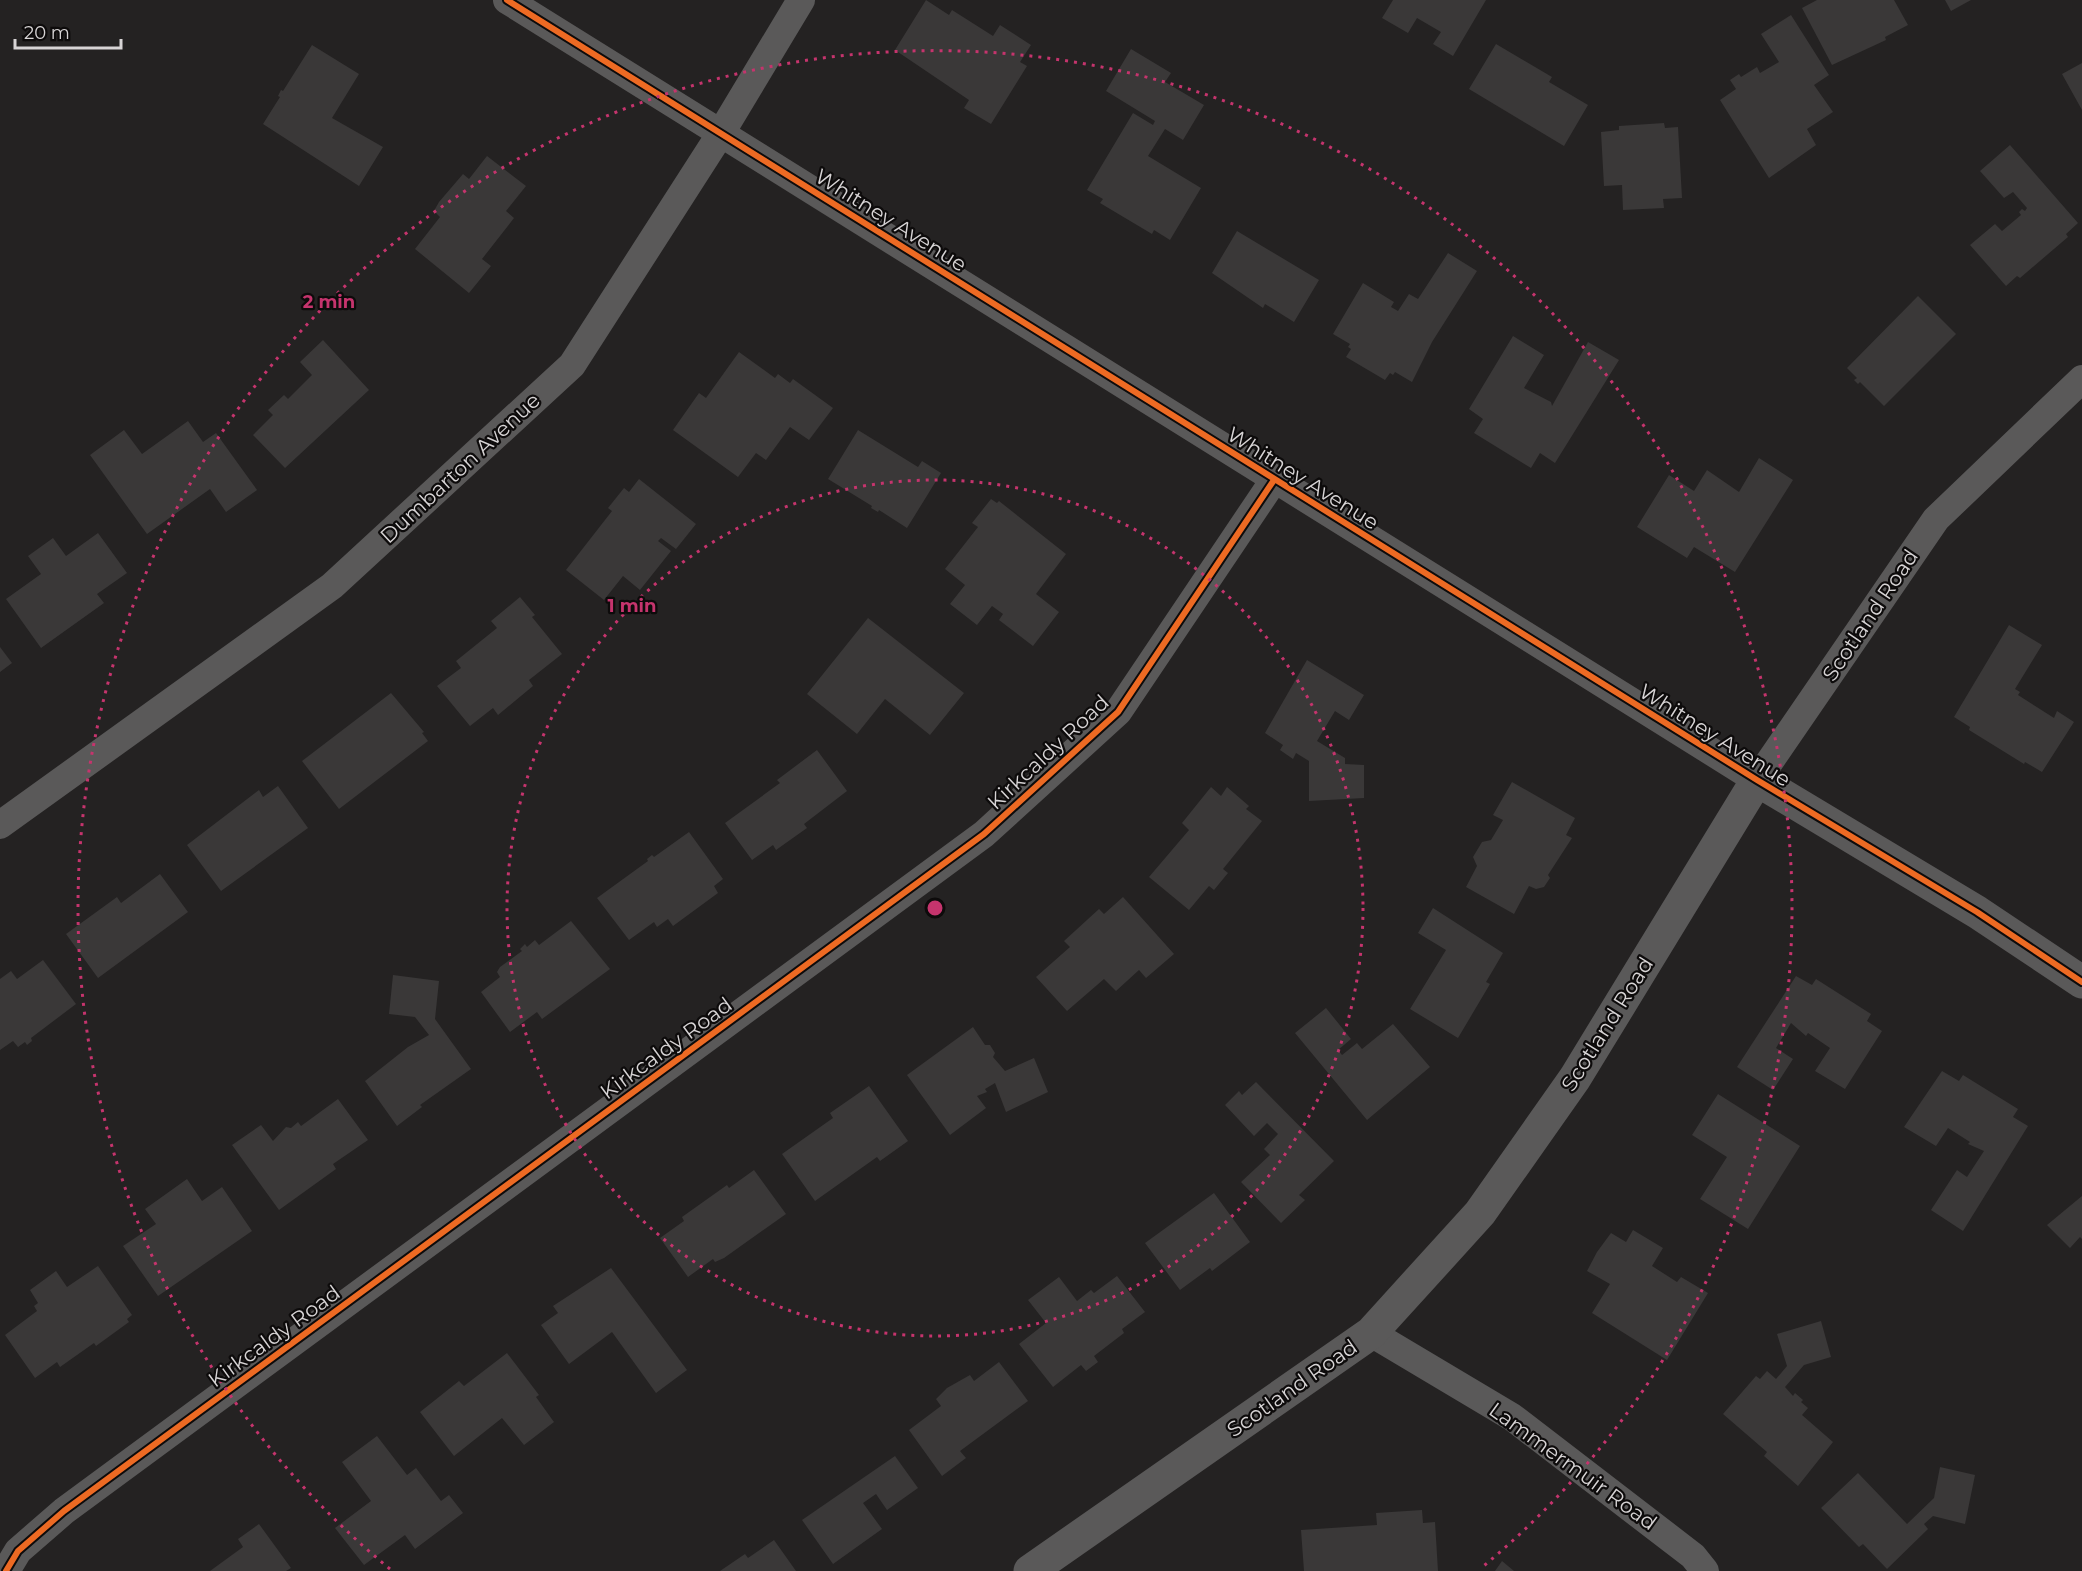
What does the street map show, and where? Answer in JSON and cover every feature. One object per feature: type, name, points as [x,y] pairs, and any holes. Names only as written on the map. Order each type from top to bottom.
[{"type":"street","name":"Whitney Avenue","points":[[507,0],[1757,780],[1977,912],[2082,982]]},
{"type":"street","name":"Dumbarton Avenue","points":[[0,825],[333,586],[572,365],[721,133],[801,0]]},
{"type":"street","name":"Scotland Road","points":[[1030,1571],[1371,1333],[1480,1213],[1575,1078],[1757,780],[1936,519],[2082,379]]},
{"type":"street","name":"Kirkcaldy Road","points":[[6,1571],[18,1551],[64,1511],[984,834],[1118,712],[1274,480]]},
{"type":"street","name":"Lammermuir Road","points":[[1371,1333],[1512,1417],[1693,1556],[1705,1571]]},
{"type":"building","points":[[926,0],[949,15],[952,10],[993,36],[1000,25],[1031,45],[1020,62],[1027,66],[991,124],[964,108],[969,100],[895,50]]},
{"type":"building","points":[[1393,0],[1486,0],[1453,56],[1433,44],[1441,32],[1417,18],[1408,33],[1382,18]]},
{"type":"building","points":[[1817,0],[1894,0],[1908,25],[1885,37],[1886,40],[1832,65],[1802,8]]},
{"type":"building","points":[[1945,0],[1971,0],[1951,11]]},
{"type":"building","points":[[1791,15],[1829,75],[1814,85],[1833,112],[1807,129],[1816,145],[1769,178],[1720,100],[1736,89],[1730,80],[1739,74],[1741,77],[1757,67],[1760,73],[1779,62],[1761,34]]},
{"type":"building","points":[[1496,44],[1552,77],[1549,82],[1588,105],[1564,146],[1469,89]]},
{"type":"building","points":[[312,45],[359,74],[332,118],[383,147],[359,186],[263,124],[280,97],[278,96],[281,90],[283,91]]},
{"type":"building","points":[[1131,49],[1171,73],[1165,82],[1204,105],[1183,140],[1165,129],[1148,156],[1201,188],[1170,240],[1154,230],[1152,234],[1100,203],[1103,199],[1087,190],[1133,113],[1153,125],[1155,121],[1106,91]]},
{"type":"building","points":[[2082,63],[2082,110],[2062,74]]},
{"type":"building","points":[[1664,123],[1665,128],[1678,127],[1682,198],[1663,199],[1664,208],[1623,210],[1622,185],[1604,186],[1601,132],[1619,130],[1619,126]]},
{"type":"building","points":[[2010,145],[2078,223],[2066,234],[2068,237],[2020,278],[2017,276],[2006,286],[1970,245],[1995,224],[2002,231],[2021,215],[2019,212],[2022,209],[2025,211],[2027,208],[2013,192],[2004,198],[1980,171]]},
{"type":"building","points":[[487,156],[526,186],[506,211],[514,218],[482,259],[491,266],[469,293],[415,249],[440,217],[434,211],[439,202],[463,174],[469,179]]},
{"type":"building","points":[[1237,231],[1319,280],[1294,322],[1265,304],[1263,308],[1212,273]]},
{"type":"building","points":[[1448,253],[1477,271],[1432,342],[1412,382],[1395,372],[1393,375],[1390,373],[1385,380],[1346,357],[1351,349],[1348,347],[1350,344],[1333,334],[1363,283],[1394,302],[1391,307],[1398,311],[1409,294],[1418,299]]},
{"type":"building","points":[[1918,296],[1956,334],[1884,406],[1860,382],[1858,384],[1854,380],[1857,378],[1847,368]]},
{"type":"building","points":[[1513,336],[1544,355],[1524,388],[1551,402],[1552,406],[1588,342],[1619,360],[1555,463],[1540,453],[1531,468],[1474,433],[1483,419],[1469,409]]},
{"type":"building","points":[[323,340],[369,390],[285,468],[253,435],[273,415],[268,410],[284,395],[288,399],[312,375],[300,362]]},
{"type":"building","points":[[739,352],[775,378],[778,374],[790,383],[793,379],[833,408],[809,440],[790,427],[766,460],[756,453],[738,477],[673,430],[699,393],[706,398]]},
{"type":"building","points":[[188,421],[203,442],[216,433],[257,490],[226,512],[210,489],[147,534],[90,455],[124,430],[142,454]]},
{"type":"building","points":[[858,430],[918,467],[922,461],[941,473],[907,528],[879,510],[878,512],[871,508],[872,506],[828,479]]},
{"type":"building","points":[[1759,458],[1793,480],[1735,572],[1694,547],[1687,558],[1637,527],[1669,475],[1694,491],[1707,470],[1739,492]]},
{"type":"building","points":[[639,479],[696,524],[676,549],[661,538],[658,541],[671,551],[640,590],[623,576],[604,600],[566,570],[612,511],[608,508],[624,488],[629,492]]},
{"type":"building","points":[[991,499],[997,503],[999,501],[1066,554],[1036,594],[1059,612],[1033,646],[999,620],[1003,614],[992,606],[977,625],[950,604],[965,585],[945,569],[978,527],[972,523]]},
{"type":"building","points":[[98,533],[127,573],[97,594],[104,603],[41,648],[6,599],[41,574],[28,556],[53,538],[66,556]]},
{"type":"building","points":[[520,597],[535,615],[532,617],[562,654],[529,680],[533,686],[498,715],[493,708],[470,726],[437,686],[461,668],[456,661],[497,628],[491,621]]},
{"type":"building","points":[[868,618],[964,693],[930,735],[885,699],[857,734],[807,694]]},
{"type":"building","points":[[2009,625],[2042,645],[2015,689],[2020,692],[2018,695],[2054,718],[2057,711],[2074,722],[2042,772],[2025,762],[2024,764],[1969,730],[1970,727],[1954,717]]},
{"type":"building","points":[[0,647],[12,663],[0,672]]},
{"type":"building","points":[[1307,660],[1364,695],[1349,720],[1335,711],[1317,741],[1345,758],[1345,764],[1364,765],[1364,798],[1309,801],[1309,761],[1296,753],[1293,759],[1280,750],[1283,745],[1265,733]]},
{"type":"building","points":[[391,693],[424,732],[422,733],[428,741],[339,809],[302,761]]},
{"type":"building","points":[[817,750],[847,791],[804,824],[807,828],[776,850],[773,845],[752,860],[725,823],[780,783],[777,780]]},
{"type":"building","points":[[1512,782],[1575,818],[1566,835],[1572,838],[1548,875],[1550,878],[1544,887],[1536,889],[1529,886],[1514,914],[1466,887],[1477,866],[1473,857],[1482,842],[1491,840],[1503,820],[1493,815]]},
{"type":"building","points":[[278,786],[308,828],[221,891],[187,845],[259,790],[263,797]]},
{"type":"building","points":[[1211,787],[1221,796],[1227,787],[1249,806],[1246,809],[1262,821],[1223,869],[1228,873],[1214,890],[1209,886],[1189,910],[1149,877],[1189,830],[1182,823]]},
{"type":"building","points":[[689,832],[723,879],[714,886],[718,893],[673,926],[668,919],[657,927],[654,922],[629,940],[597,898],[648,861],[647,859],[652,855],[654,857]]},
{"type":"building","points":[[160,874],[188,912],[98,978],[66,934],[117,897],[121,903]]},
{"type":"building","points":[[1123,897],[1174,954],[1146,978],[1139,970],[1116,991],[1104,979],[1067,1011],[1036,977],[1070,947],[1064,941],[1099,909],[1104,914]]},
{"type":"building","points":[[1433,908],[1503,953],[1486,982],[1490,984],[1458,1038],[1410,1009],[1446,950],[1418,933]]},
{"type":"building","points":[[571,921],[610,969],[542,1019],[537,1012],[510,1032],[481,992],[500,977],[497,972],[500,967],[522,951],[520,949],[525,944],[527,947],[535,940],[539,945]]},
{"type":"building","points":[[43,960],[76,1004],[31,1038],[32,1041],[27,1045],[25,1042],[18,1047],[13,1041],[0,1050],[0,979],[11,971],[17,979]]},
{"type":"building","points":[[393,975],[439,981],[435,1019],[471,1069],[420,1105],[422,1107],[397,1126],[365,1081],[408,1047],[429,1035],[415,1017],[389,1014]]},
{"type":"building","points":[[1796,976],[1812,985],[1816,979],[1871,1014],[1867,1021],[1882,1031],[1845,1089],[1815,1071],[1830,1048],[1808,1033],[1806,1036],[1791,1023],[1776,1048],[1793,1059],[1773,1090],[1737,1067]]},
{"type":"building","points":[[1326,1008],[1351,1039],[1338,1050],[1342,1055],[1357,1043],[1362,1049],[1393,1024],[1430,1067],[1367,1120],[1295,1033]]},
{"type":"building","points":[[973,1027],[985,1045],[990,1045],[995,1053],[993,1057],[1005,1071],[1034,1058],[1048,1092],[1006,1112],[995,1083],[985,1089],[987,1092],[977,1096],[986,1108],[950,1135],[907,1075]]},
{"type":"building","points":[[1942,1071],[1959,1081],[1963,1075],[2018,1109],[2013,1117],[2028,1126],[1963,1231],[1931,1210],[1957,1170],[1967,1177],[1984,1151],[1968,1144],[1970,1142],[1948,1128],[1936,1146],[1904,1127]]},
{"type":"building","points":[[1256,1082],[1334,1161],[1299,1195],[1305,1200],[1281,1223],[1241,1182],[1270,1155],[1264,1149],[1278,1134],[1267,1123],[1254,1136],[1225,1105],[1239,1091],[1242,1095]]},
{"type":"building","points":[[869,1086],[908,1141],[880,1161],[877,1157],[815,1201],[782,1154],[833,1118],[830,1113]]},
{"type":"building","points":[[1718,1094],[1800,1146],[1748,1229],[1700,1199],[1727,1157],[1692,1135]]},
{"type":"building","points":[[338,1099],[368,1140],[333,1164],[336,1169],[279,1210],[232,1145],[261,1125],[273,1141],[286,1127],[291,1128],[298,1122],[301,1126]]},
{"type":"building","points":[[754,1170],[786,1214],[724,1258],[715,1262],[713,1259],[688,1277],[660,1238],[684,1221],[682,1217],[727,1185],[729,1188]]},
{"type":"building","points":[[187,1179],[202,1201],[222,1187],[252,1231],[158,1296],[123,1246],[156,1224],[145,1209]]},
{"type":"building","points":[[1214,1193],[1250,1242],[1212,1271],[1210,1268],[1180,1290],[1145,1243]]},
{"type":"building","points":[[2082,1196],[2082,1239],[2080,1237],[2070,1248],[2047,1225]]},
{"type":"building","points":[[1633,1230],[1663,1248],[1652,1266],[1677,1282],[1681,1277],[1708,1293],[1667,1360],[1592,1313],[1610,1284],[1587,1271],[1611,1233],[1626,1242]]},
{"type":"building","points":[[98,1266],[132,1315],[127,1319],[129,1322],[96,1346],[94,1343],[60,1367],[57,1362],[35,1378],[5,1335],[37,1311],[34,1306],[38,1303],[30,1290],[56,1271],[67,1287]]},
{"type":"building","points":[[611,1268],[687,1370],[656,1393],[612,1332],[569,1364],[541,1325],[558,1313],[553,1306]]},
{"type":"building","points":[[1117,1276],[1145,1312],[1122,1329],[1124,1333],[1094,1356],[1098,1362],[1086,1371],[1081,1365],[1053,1387],[1019,1344],[1046,1323],[1028,1300],[1059,1277],[1077,1301],[1091,1290],[1094,1293]]},
{"type":"building","points":[[1821,1321],[1831,1357],[1804,1365],[1785,1387],[1793,1396],[1795,1393],[1803,1400],[1801,1402],[1808,1408],[1802,1415],[1833,1442],[1798,1486],[1764,1456],[1767,1452],[1723,1414],[1756,1376],[1760,1379],[1767,1371],[1776,1379],[1787,1366],[1777,1334]]},
{"type":"building","points":[[507,1353],[539,1395],[536,1397],[554,1422],[524,1445],[502,1418],[454,1456],[420,1412],[459,1381],[464,1386]]},
{"type":"building","points":[[999,1362],[1028,1401],[960,1451],[966,1458],[942,1476],[909,1430],[941,1406],[936,1399],[947,1388],[970,1375],[974,1381]]},
{"type":"building","points":[[377,1436],[407,1475],[416,1468],[441,1501],[449,1495],[463,1513],[415,1549],[405,1535],[364,1565],[335,1528],[371,1501],[342,1462]]},
{"type":"building","points":[[895,1456],[918,1488],[887,1510],[876,1494],[863,1503],[882,1529],[833,1564],[802,1520]]},
{"type":"building","points":[[1940,1467],[1975,1475],[1965,1524],[1933,1516],[1924,1524],[1928,1529],[1887,1569],[1863,1544],[1859,1547],[1821,1508],[1858,1473],[1907,1524],[1934,1498]]},
{"type":"building","points":[[1422,1510],[1423,1523],[1435,1522],[1438,1571],[1304,1571],[1301,1530],[1377,1525],[1376,1513]]},
{"type":"building","points":[[259,1524],[291,1568],[286,1571],[210,1571],[243,1547],[238,1539]]},
{"type":"building","points":[[774,1540],[796,1571],[720,1571],[745,1554],[748,1558]]},
{"type":"building","points":[[1502,1561],[1514,1571],[1495,1571]]},
{"type":"cycle path","points":[[507,0],[1757,780],[1977,912],[2082,982]]},
{"type":"cycle path","points":[[6,1571],[18,1551],[64,1511],[984,834],[1118,712],[1274,480]]}]
